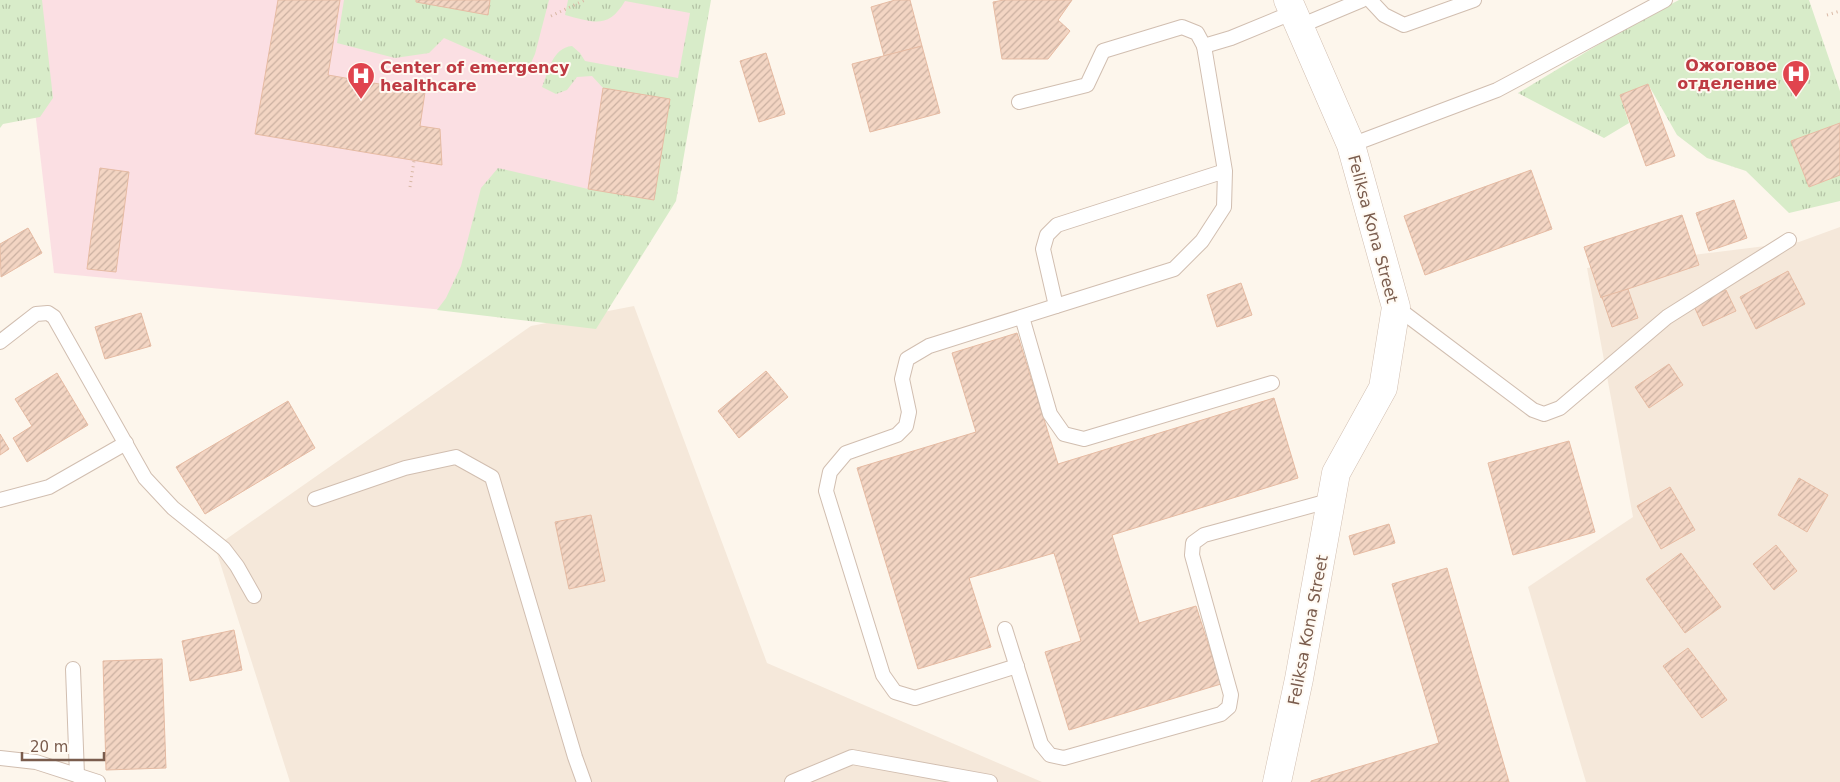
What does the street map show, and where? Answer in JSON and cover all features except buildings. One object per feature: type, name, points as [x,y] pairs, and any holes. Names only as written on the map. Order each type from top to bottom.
[{"type":"street","name":"Feliksa Kona Street","points":[[1277,782],[1299,679],[1336,473],[1383,388],[1396,307],[1351,145],[1294,13]]},
{"type":"lane","points":[[1204,46],[1231,38],[1294,13],[1362,0]]},
{"type":"lane","points":[[1370,0],[1384,16],[1404,25],[1474,0]]},
{"type":"lane","points":[[1351,145],[1497,90],[1665,0]]},
{"type":"lane","points":[[1017,666],[916,698],[895,692],[883,675],[826,491],[830,472],[846,452],[897,435],[906,426],[910,412],[902,380],[908,360],[929,346],[1174,270],[1202,241],[1224,208],[1225,171],[1204,46],[1197,33],[1182,27],[1102,51],[1087,84],[1019,102]]},
{"type":"lane","points":[[1056,306],[1043,250],[1048,235],[1057,225],[1225,171]]},
{"type":"lane","points":[[1396,307],[1532,410],[1544,414],[1560,408],[1667,317],[1789,240]]},
{"type":"lane","points":[[0,342],[36,314],[48,312],[54,316],[145,478],[173,508],[224,549],[243,575],[254,596]]},
{"type":"lane","points":[[1022,317],[1050,414],[1064,434],[1084,439],[1272,383]]},
{"type":"lane","points":[[0,500],[49,487],[126,443]]},
{"type":"lane","points":[[315,499],[405,468],[456,457],[492,477],[575,758],[584,782]]},
{"type":"lane","points":[[1005,629],[1041,744],[1050,755],[1064,758],[1221,714],[1228,707],[1231,695],[1192,555],[1193,544],[1204,535],[1332,500]]},
{"type":"lane","points":[[73,669],[77,775]]},
{"type":"lane","points":[[792,782],[852,757],[990,782]]},
{"type":"lane","points":[[0,758],[36,762],[98,782]]},
{"type":"path","points":[[552,16],[585,0]]},
{"type":"path","points":[[1827,15],[1840,11]]},
{"type":"path","points":[[410,187],[414,161]]},
{"type":"shaded area","name":"Center of emergency healthcare","points":[[22,0],[705,0],[670,200],[591,324],[54,273]]},
{"type":"shaded area","points":[[1840,227],[1840,782],[1586,782],[1528,587],[1633,517],[1587,268],[1799,242]]},
{"type":"shaded area","points":[[634,306],[767,663],[1042,782],[290,782],[215,547],[531,326]]},
{"type":"green space","points":[[0,0],[42,0],[53,98],[40,117],[3,124],[0,128]]},
{"type":"green space","points":[[344,0],[549,0],[535,54],[526,74],[444,38],[429,53],[395,58],[337,43]]},
{"type":"green space","points":[[568,0],[711,0],[676,201],[596,329],[437,310],[446,298],[461,266],[481,188],[498,168],[588,189],[654,200],[669,99],[603,88],[592,76],[577,77],[567,90],[556,94],[542,87],[552,61],[560,51],[572,46],[585,61],[678,78],[690,13],[625,1],[612,16],[599,22],[565,15]]},
{"type":"green space","points":[[1679,0],[1809,0],[1840,91],[1840,123],[1791,141],[1809,187],[1840,175],[1840,201],[1789,213],[1746,171],[1707,158],[1677,135],[1648,84],[1620,95],[1629,123],[1604,138],[1518,93],[1634,23]]},
{"type":"place","name":"Ожоговое отделение","points":[[1796,98]]},
{"type":"place","name":"Center of emergency healthcare","points":[[361,100]]}]
